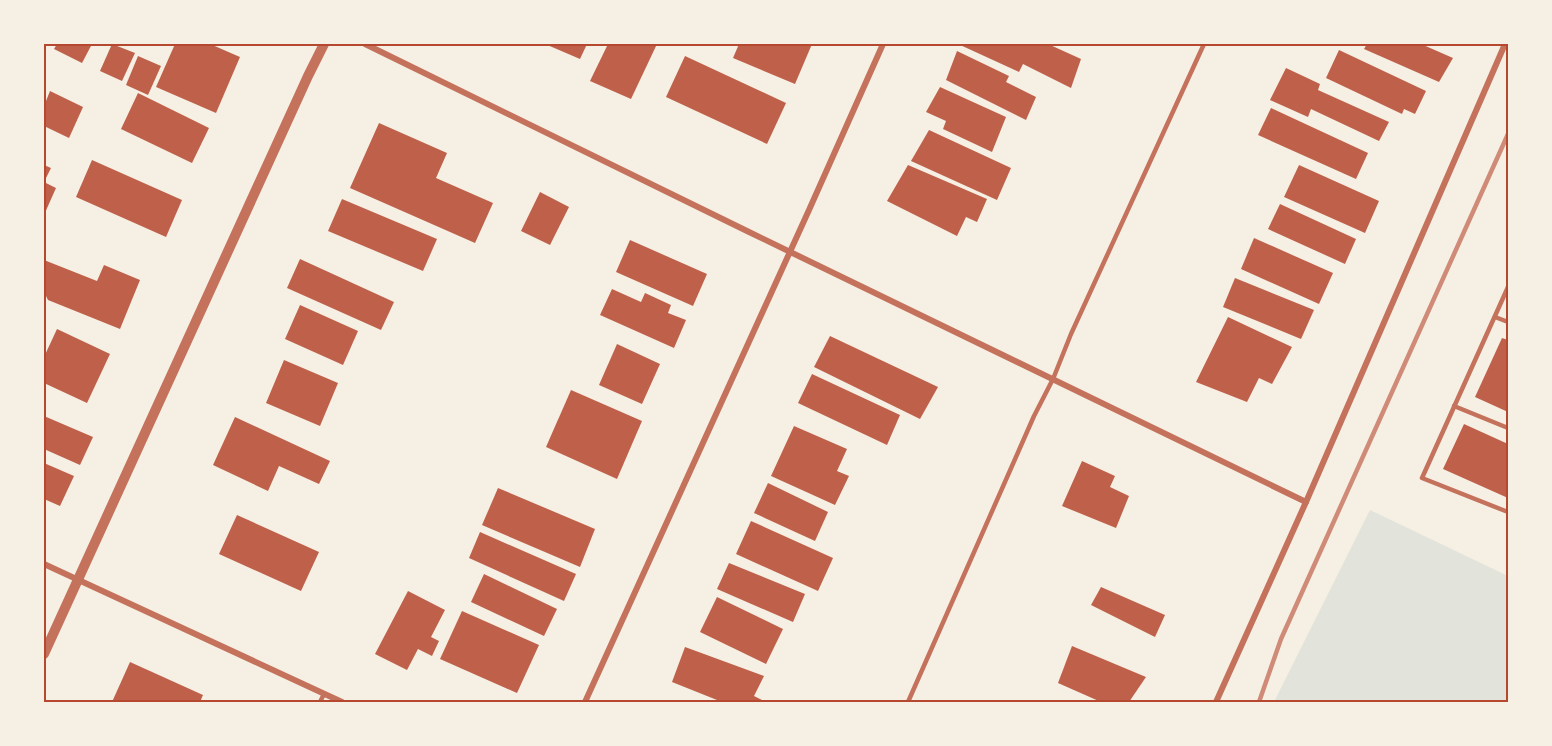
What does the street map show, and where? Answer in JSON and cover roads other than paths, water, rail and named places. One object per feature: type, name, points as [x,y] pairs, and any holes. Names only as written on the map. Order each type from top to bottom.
[{"type":"street","points":[[44,654],[76,579],[324,44]]},
{"type":"street","points":[[365,44],[1306,502]]},
{"type":"street","points":[[585,702],[883,44]]},
{"type":"street","points":[[1216,702],[1306,502],[1505,44]]},
{"type":"street","points":[[44,564],[342,702]]},
{"type":"lane","points":[[908,702],[1034,416],[1053,379],[1071,334],[1204,44]]},
{"type":"lane","points":[[1509,287],[1422,478],[1509,512]]},
{"type":"lane","points":[[1495,316],[1509,322]]},
{"type":"lane","points":[[1455,406],[1509,428]]},
{"type":"lane","points":[[320,702],[324,694]]},
{"type":"railway","points":[[1259,702],[1281,639],[1508,134]]}]
